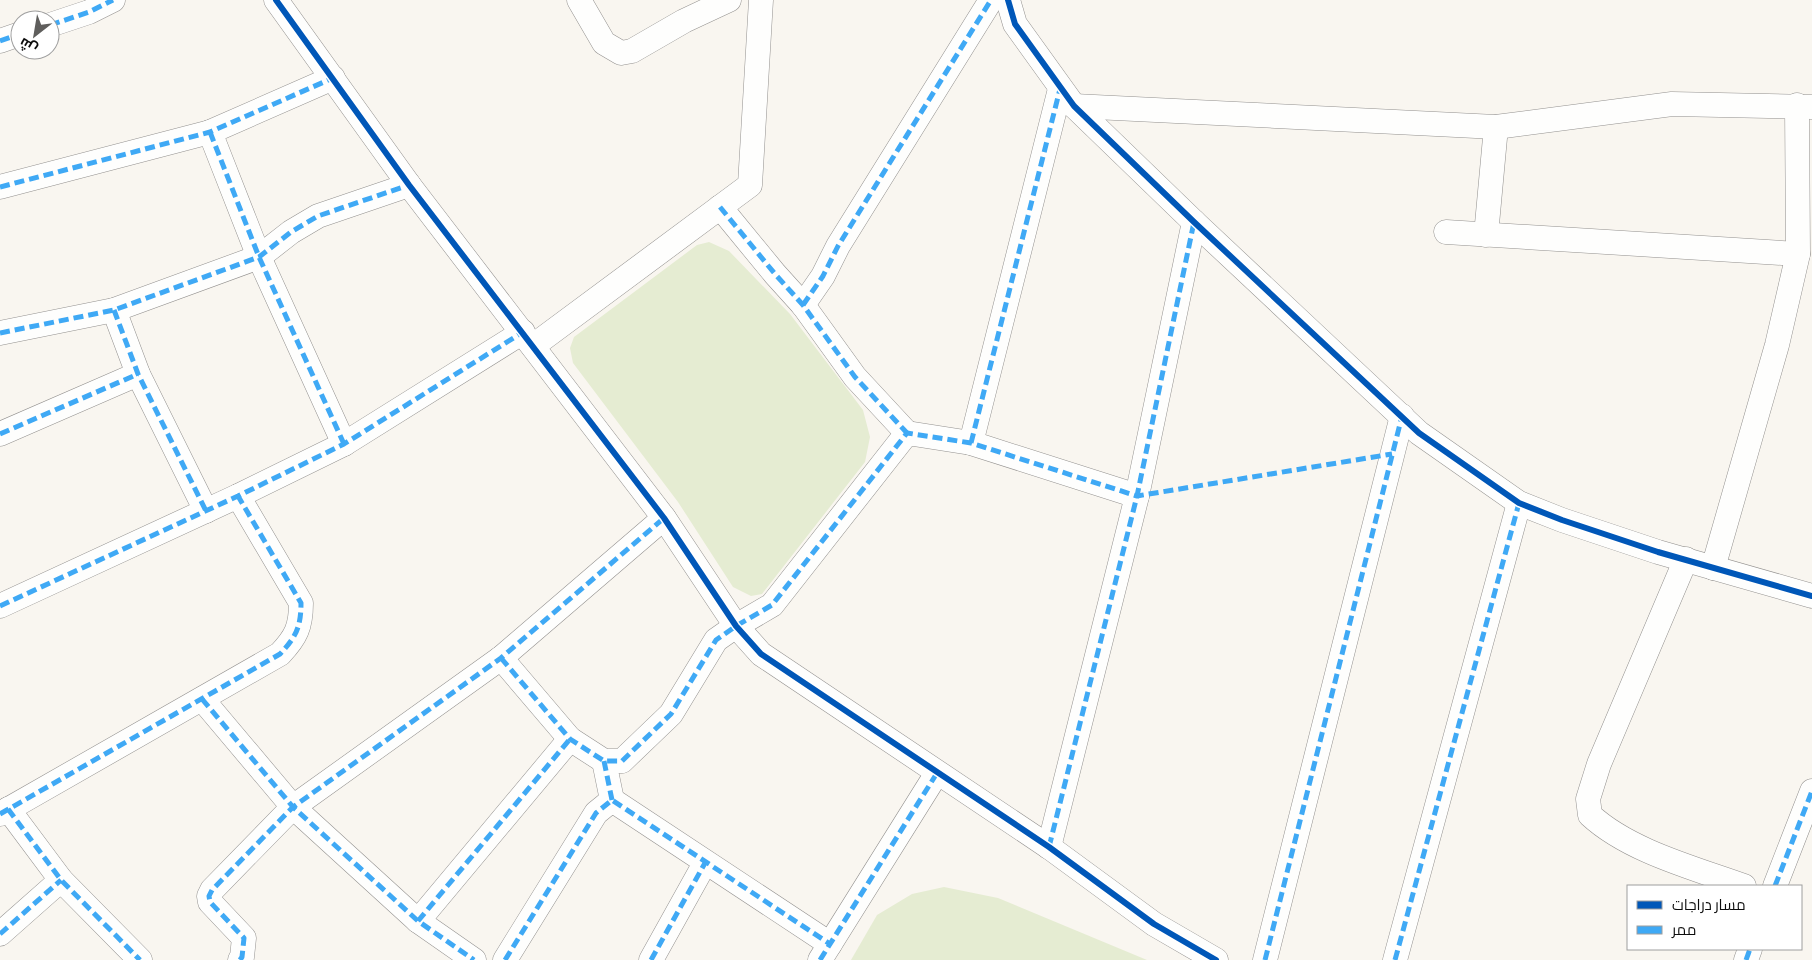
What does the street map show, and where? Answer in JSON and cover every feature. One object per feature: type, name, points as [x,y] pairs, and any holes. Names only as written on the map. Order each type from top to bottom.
[{"type":"street","points":[[60,22],[89,12],[113,0]]},
{"type":"street","points":[[276,0],[409,185],[664,518],[736,626],[761,654],[1049,847],[1154,924],[1216,960]]},
{"type":"street","points":[[579,0],[604,43],[621,53],[632,51],[684,21],[729,0]]},
{"type":"street","points":[[0,606],[238,496],[344,444],[528,339],[750,185],[760,0]]},
{"type":"street","points":[[803,305],[823,276],[838,246],[991,0]]},
{"type":"street","points":[[1008,0],[1015,24],[1067,98],[1194,222],[1419,433],[1520,503],[1562,520],[1713,568],[1812,596]]},
{"type":"street","points":[[0,187],[210,132],[333,78]]},
{"type":"street","points":[[1067,98],[1496,126],[1672,104],[1805,106],[1798,254],[1777,345],[1713,568]]},
{"type":"street","points":[[971,442],[1067,98]]},
{"type":"street","points":[[1486,235],[1496,126]]},
{"type":"street","points":[[210,132],[259,257],[344,444]]},
{"type":"street","points":[[0,333],[114,310],[259,257],[291,232],[318,216],[409,185]]},
{"type":"street","points":[[720,207],[774,274],[803,305],[855,378],[907,433],[971,442],[1137,496]]},
{"type":"street","points":[[1049,847],[1137,496],[1194,222]]},
{"type":"street","points":[[1446,232],[1798,254]]},
{"type":"street","points":[[114,310],[138,374],[206,511]]},
{"type":"street","points":[[0,434],[138,374]]},
{"type":"street","points":[[1265,960],[1402,416]]},
{"type":"street","points":[[501,658],[570,739],[604,761],[622,760],[671,714],[716,640],[772,605],[907,433]]},
{"type":"street","points":[[140,960],[61,880],[4,812],[280,654],[295,638],[301,617],[301,603],[238,496]]},
{"type":"street","points":[[1395,960],[1520,503]]},
{"type":"street","points":[[240,960],[245,944],[244,938],[210,902],[209,896],[212,890],[293,807],[501,658],[664,518]]},
{"type":"street","points":[[1686,559],[1599,764],[1588,799],[1590,816],[1606,831],[1677,862],[1741,885]]},
{"type":"street","points":[[202,699],[293,807],[418,921],[474,960]]},
{"type":"street","points":[[418,921],[570,739]]},
{"type":"street","points":[[604,761],[612,800],[704,863],[825,952],[937,772]]},
{"type":"street","points":[[1775,885],[1812,791]]},
{"type":"street","points":[[505,960],[596,813],[612,800]]},
{"type":"street","points":[[651,960],[704,863]]},
{"type":"street","points":[[0,934],[61,880]]},
{"type":"green space","points":[[709,242],[729,251],[790,314],[863,410],[870,437],[865,462],[762,594],[751,596],[733,587],[678,502],[573,363],[570,348],[574,337],[697,245]]},
{"type":"green space","points":[[944,887],[998,898],[1147,960],[851,960],[877,915],[912,894]]},
{"type":"marked path","points":[[60,22],[89,12],[113,0]]},
{"type":"marked path","points":[[803,305],[823,276],[838,246],[991,0]]},
{"type":"marked path","points":[[0,41],[10,38]]},
{"type":"marked path","points":[[0,187],[210,132],[333,78]]},
{"type":"marked path","points":[[971,443],[1060,89]]},
{"type":"marked path","points":[[210,132],[259,257],[344,444]]},
{"type":"marked path","points":[[0,333],[114,310],[259,257],[291,232],[318,216],[409,185]]},
{"type":"marked path","points":[[720,207],[803,305],[855,377],[907,433]]},
{"type":"marked path","points":[[1049,847],[1137,496],[1194,222]]},
{"type":"marked path","points":[[114,310],[138,374],[206,511]]},
{"type":"marked path","points":[[0,606],[238,496],[344,444],[523,332]]},
{"type":"marked path","points":[[0,434],[138,374]]},
{"type":"marked path","points":[[1265,960],[1402,416]]},
{"type":"marked path","points":[[501,658],[570,739],[604,761],[622,761],[671,714],[716,640],[772,605],[907,433],[971,443],[1137,496],[1392,454]]},
{"type":"marked path","points":[[0,814],[280,654],[294,637],[299,625],[301,603],[238,496]]},
{"type":"marked path","points":[[1395,960],[1519,503]]},
{"type":"marked path","points":[[240,960],[244,938],[210,902],[209,896],[212,890],[293,807],[501,658],[664,518]]},
{"type":"marked path","points":[[202,699],[293,807],[418,921],[474,960]]},
{"type":"marked path","points":[[418,921],[570,739]]},
{"type":"marked path","points":[[604,761],[612,800]]},
{"type":"marked path","points":[[820,960],[937,773]]},
{"type":"marked path","points":[[1775,885],[1812,791]]},
{"type":"marked path","points":[[505,960],[596,813],[612,800],[830,944]]},
{"type":"marked path","points":[[8,809],[61,880],[140,960]]},
{"type":"marked path","points":[[651,960],[705,863]]},
{"type":"marked path","points":[[0,934],[61,880]]},
{"type":"marked path","points":[[1746,960],[1750,950]]},
{"type":"cycle path","points":[[276,0],[409,185],[664,518],[736,626],[761,654],[1049,847],[1154,924],[1216,960]]},
{"type":"cycle path","points":[[1008,0],[1015,24],[1074,106],[1194,222],[1419,433],[1519,503],[1562,520],[1658,552],[1812,596]]}]
